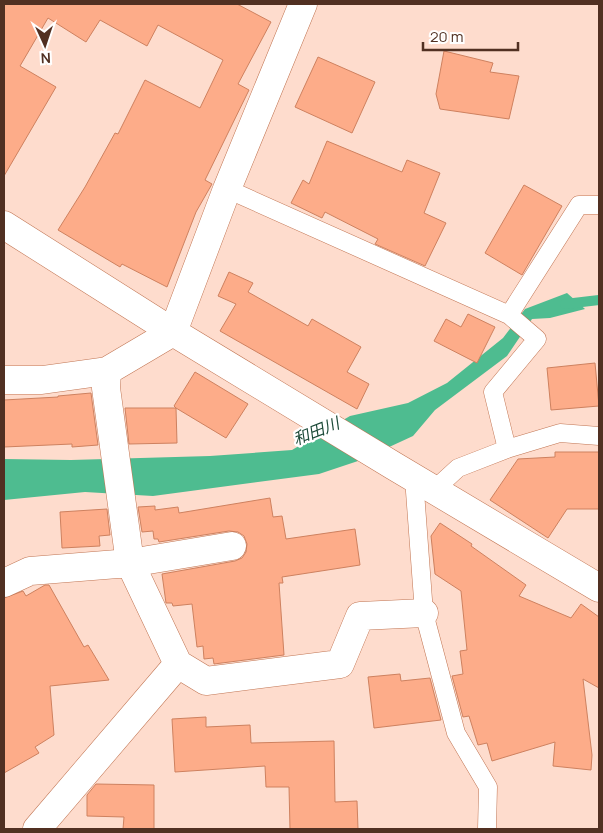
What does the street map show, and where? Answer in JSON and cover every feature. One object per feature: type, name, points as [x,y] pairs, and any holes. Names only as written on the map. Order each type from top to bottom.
[{"type":"street","points":[[4,380],[42,380],[107,371],[173,332],[227,189],[302,4]]},
{"type":"street","points":[[4,225],[173,332],[599,588]]},
{"type":"street","points":[[107,371],[106,388],[130,563],[178,664],[206,680],[340,664],[360,616],[424,613]]},
{"type":"street","points":[[4,583],[30,571],[130,563],[232,546]]},
{"type":"street","points":[[37,829],[178,664]]},
{"type":"lane","points":[[227,189],[510,317],[537,339],[493,392],[507,449]]},
{"type":"lane","points":[[510,317],[579,205],[599,205]]},
{"type":"lane","points":[[487,829],[488,787],[456,733],[424,613],[414,478],[458,468],[507,449],[560,433],[599,436]]},
{"type":"shaded area","points":[[567,293],[585,309],[550,318],[532,319],[507,356],[435,410],[413,436],[361,460],[319,474],[153,496],[85,492],[4,500],[4,459],[71,460],[210,456],[292,450],[350,416],[408,403],[447,383],[503,338],[525,309]]},
{"type":"building","points":[[4,4],[237,4],[271,22],[238,84],[249,90],[205,180],[212,184],[196,212],[167,287],[122,264],[120,267],[58,230],[115,133],[118,134],[145,80],[200,108],[223,60],[158,25],[147,46],[100,20],[86,42],[48,18],[20,66],[56,87],[4,176]]},
{"type":"building","points":[[444,51],[493,63],[490,72],[519,76],[509,119],[440,109],[436,94]]},
{"type":"building","points":[[318,57],[375,82],[352,133],[295,107]]},
{"type":"building","points":[[327,141],[402,172],[407,160],[440,173],[424,213],[446,223],[425,266],[375,244],[378,239],[325,212],[322,218],[291,203],[303,180],[309,184]]},
{"type":"building","points":[[524,185],[562,206],[522,275],[485,253]]},
{"type":"building","points":[[229,272],[253,283],[248,292],[308,326],[312,319],[361,347],[347,372],[369,384],[357,409],[220,331],[236,304],[218,296]]},
{"type":"building","points":[[468,314],[495,327],[477,363],[434,341],[446,319],[461,327]]},
{"type":"building","points":[[595,363],[599,406],[551,410],[547,368]]},
{"type":"building","points":[[195,372],[248,404],[226,438],[174,406]]},
{"type":"building","points":[[91,393],[98,445],[72,447],[72,444],[4,447],[4,400]]},
{"type":"building","points":[[125,408],[176,408],[177,443],[129,444]]},
{"type":"building","points":[[555,452],[599,452],[599,509],[567,509],[548,538],[490,500],[518,459],[555,457]]},
{"type":"building","points":[[270,498],[273,517],[282,516],[286,539],[355,529],[360,565],[282,577],[283,583],[279,583],[284,655],[214,664],[213,658],[204,659],[203,646],[197,647],[192,604],[173,606],[172,603],[166,603],[162,574],[235,561],[242,558],[246,552],[247,544],[244,536],[238,532],[229,531],[159,542],[158,539],[154,539],[153,531],[142,532],[138,507],[155,506],[155,510],[178,507],[179,513]]},
{"type":"building","points":[[107,509],[110,535],[99,536],[100,546],[62,548],[60,512]]},
{"type":"building","points":[[440,523],[472,544],[471,546],[526,585],[519,596],[571,618],[581,604],[599,617],[599,688],[583,679],[592,755],[591,770],[553,766],[555,742],[492,761],[487,743],[478,745],[469,716],[463,717],[452,676],[463,674],[460,651],[467,650],[461,591],[435,574],[431,536]]},
{"type":"building","points":[[45,585],[49,585],[84,647],[88,645],[109,680],[50,686],[54,735],[35,747],[39,753],[4,773],[4,598],[23,591],[26,596]]},
{"type":"building","points":[[400,674],[401,681],[430,678],[441,720],[374,728],[368,677]]},
{"type":"building","points":[[206,717],[206,727],[250,725],[251,743],[334,741],[335,802],[357,801],[358,829],[290,829],[289,787],[266,787],[265,766],[175,772],[172,719]]},
{"type":"building","points":[[96,784],[154,785],[154,829],[123,829],[124,817],[87,816],[87,795]]},
{"type":"waterway","name":"和田川","points":[[565,304],[599,300]]}]
